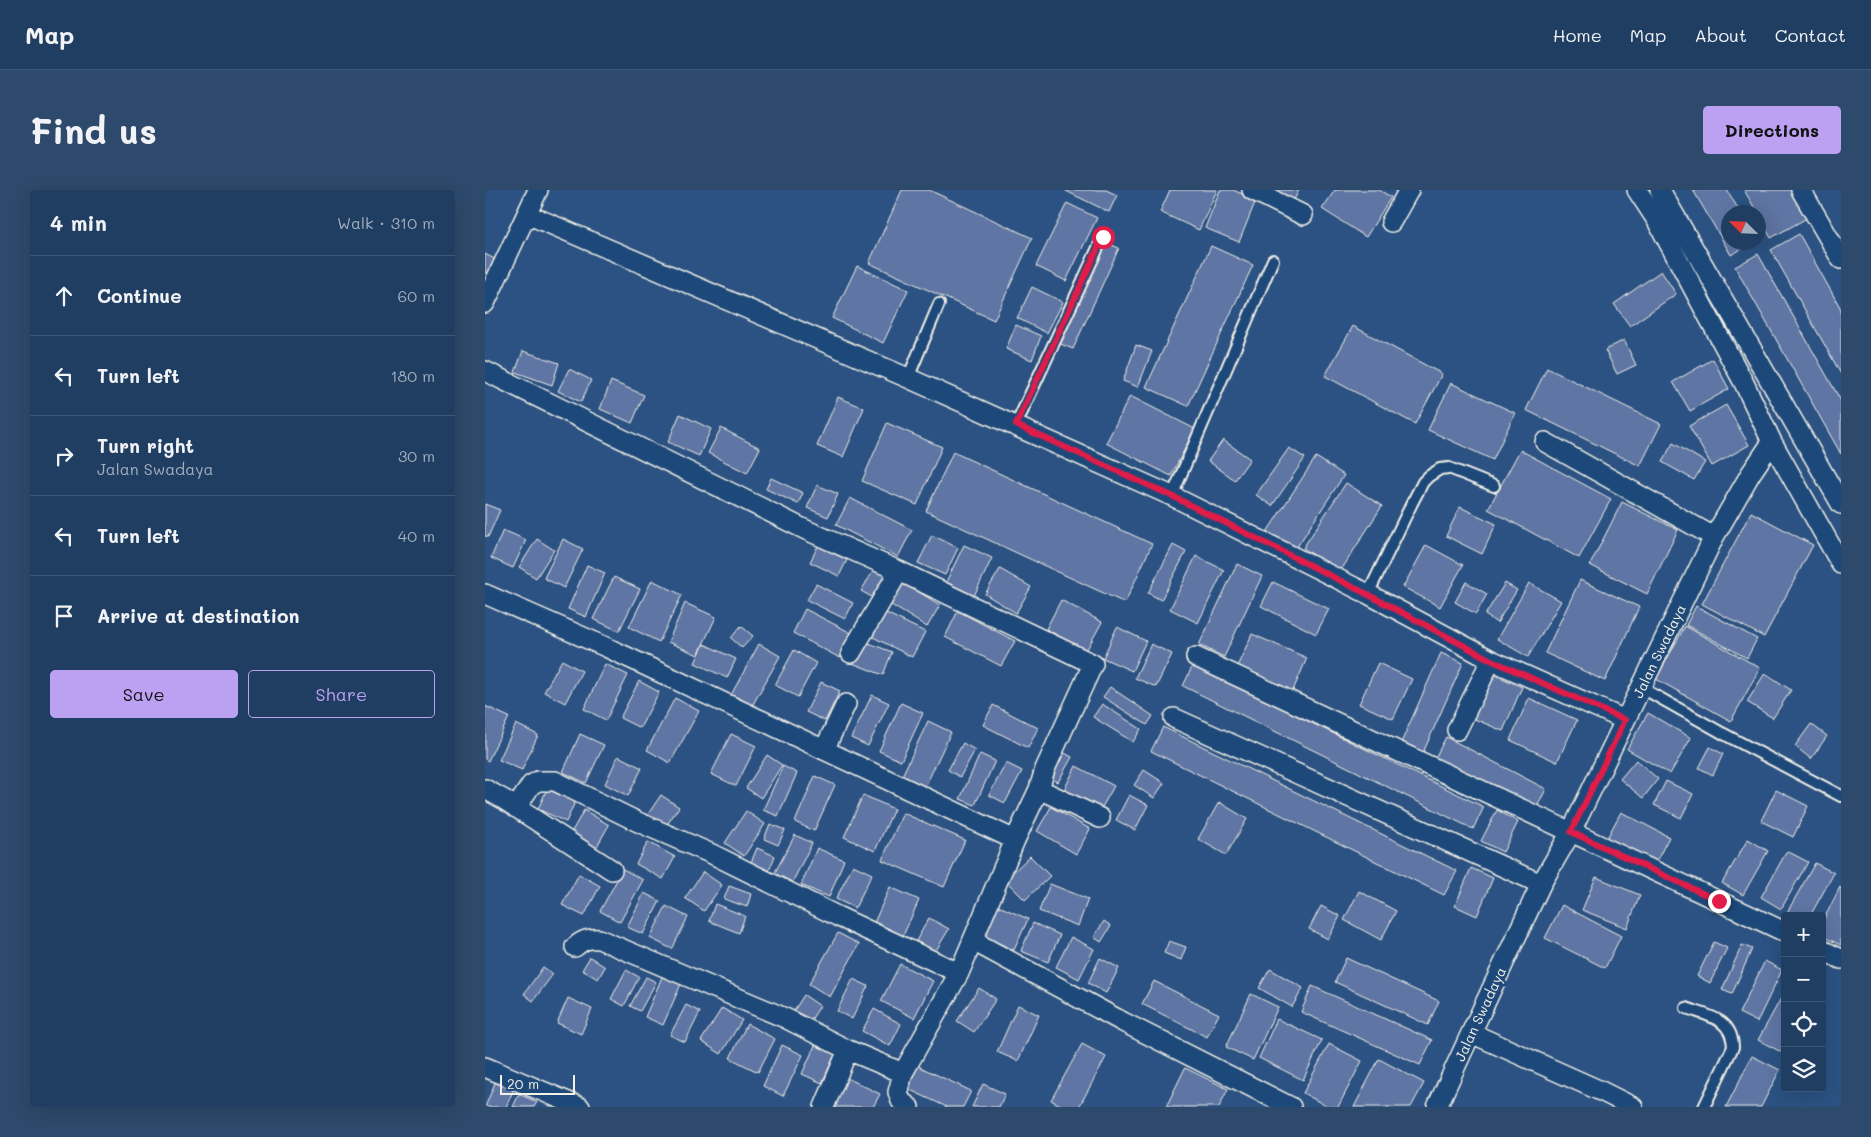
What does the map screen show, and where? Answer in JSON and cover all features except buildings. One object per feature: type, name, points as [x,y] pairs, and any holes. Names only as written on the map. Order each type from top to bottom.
[{"type":"street","points":[[485,304],[538,190]]},
{"type":"street","points":[[1252,190],[1303,215]]},
{"type":"street","points":[[1391,222],[1409,190]]},
{"type":"street","points":[[1637,190],[1656,219],[1735,366],[1773,442],[1841,564]]},
{"type":"street","points":[[1660,190],[1841,504]]},
{"type":"street","points":[[1801,190],[1841,259]]},
{"type":"street","points":[[527,214],[1016,425],[1172,496],[1367,594],[1491,660],[1625,720]]},
{"type":"street","points":[[485,371],[803,529],[899,571],[1093,664],[1045,769],[1039,789],[1015,840],[959,973],[903,1074],[898,1092],[901,1101],[909,1107]]},
{"type":"street","points":[[1545,442],[1714,537]]},
{"type":"street","name":"Jalan Swadaya","points":[[1437,1107],[1541,884],[1571,832],[1714,537],[1751,473],[1773,442]]},
{"type":"street","points":[[851,653],[899,571]]},
{"type":"street","points":[[485,594],[606,647],[1015,840]]},
{"type":"street","points":[[1196,657],[1781,930]]},
{"type":"street","points":[[1457,730],[1491,660]]},
{"type":"street","points":[[823,750],[846,704]]},
{"type":"street","points":[[1174,718],[1541,884]]},
{"type":"street","points":[[517,808],[531,785],[538,781],[555,781],[959,973]]},
{"type":"street","points":[[485,789],[612,870]]},
{"type":"street","points":[[1039,789],[1100,818]]},
{"type":"street","points":[[575,947],[582,940],[589,938],[599,939],[785,1018],[848,1050],[903,1074]]},
{"type":"street","points":[[973,940],[1123,1022],[1291,1107]]},
{"type":"street","points":[[1826,952],[1841,958]]},
{"type":"street","points":[[1471,1033],[1600,1099],[1633,1107]]},
{"type":"street","points":[[824,1107],[848,1050]]},
{"type":"street","points":[[485,1067],[580,1107]]},
{"type":"lane","points":[[1016,425],[1103,237]]},
{"type":"lane","points":[[1172,496],[1273,260]]},
{"type":"lane","points":[[908,378],[939,304]]},
{"type":"lane","points":[[1367,594],[1423,482],[1429,476],[1449,468],[1494,486]]},
{"type":"lane","points":[[1642,688],[1841,796]]},
{"type":"lane","points":[[1686,1008],[1721,1021],[1726,1026],[1733,1041],[1733,1047],[1703,1107]]},
{"type":"route","points":[[1103,237],[1016,425],[1172,496],[1367,594],[1491,660],[1625,720],[1571,832],[1719,901]]}]
